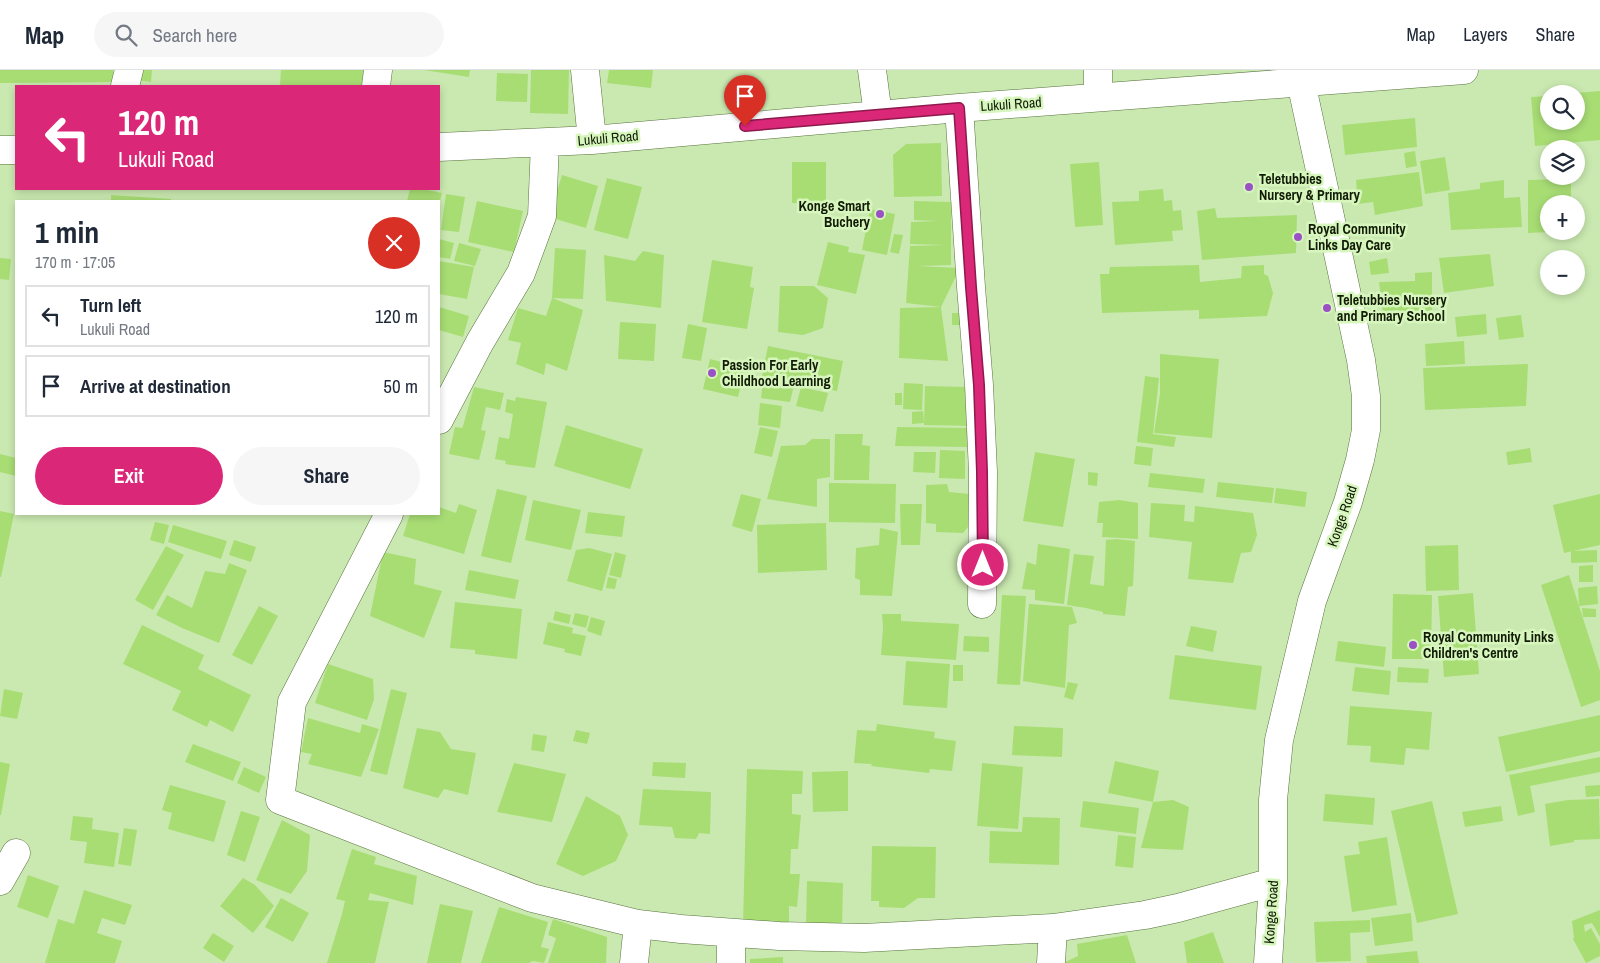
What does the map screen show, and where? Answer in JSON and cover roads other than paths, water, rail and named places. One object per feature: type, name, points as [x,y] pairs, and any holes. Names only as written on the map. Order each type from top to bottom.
[{"type":"street","points":[[125,85],[129,70]]},
{"type":"street","points":[[376,85],[378,70]]},
{"type":"street","points":[[585,70],[592,140]]},
{"type":"street","points":[[872,70],[878,115]]},
{"type":"street","points":[[1098,70],[1098,97]]},
{"type":"street","name":"Lukuli Road","points":[[440,147],[592,140],[1098,97],[1301,76],[1464,70]]},
{"type":"street","name":"Konge Road","points":[[1268,963],[1274,882],[1273,800],[1279,740],[1312,601],[1348,502],[1366,430],[1366,396],[1361,360],[1301,76]]},
{"type":"street","points":[[959,108],[979,385],[982,472],[982,604]]},
{"type":"street","points":[[440,418],[480,342],[521,273],[542,216],[545,143]]},
{"type":"street","points":[[0,150],[15,150]]},
{"type":"street","points":[[388,515],[292,702],[280,800],[532,898],[638,924],[730,932],[779,936],[864,938],[1053,928],[1170,910],[1274,882]]},
{"type":"street","points":[[0,881],[16,853]]},
{"type":"street","points":[[634,963],[638,924]]},
{"type":"street","points":[[1051,963],[1053,928]]},
{"type":"street","points":[[730,932],[730,963]]},
{"type":"place","name":"Teletubbies Nursery & Primary","points":[[1249,187]]},
{"type":"place","name":"Konge Smart Buchery","points":[[880,214]]},
{"type":"place","name":"Royal Community Links Day Care","points":[[1298,237]]},
{"type":"place","name":"Teletubbies Nursery and Primary School","points":[[1327,308]]},
{"type":"place","name":"Passion For Early Childhood Learning","points":[[712,373]]},
{"type":"place","name":"Royal Community Links Children's Centre","points":[[1413,645]]}]
